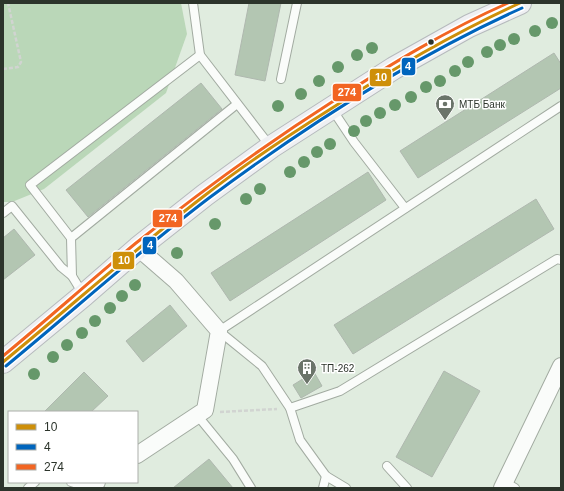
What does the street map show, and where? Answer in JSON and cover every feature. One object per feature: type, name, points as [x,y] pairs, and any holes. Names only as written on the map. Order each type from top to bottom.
[{"type":"main road","points":[[3,362],[84,296],[138,248],[205,195],[271,147],[331,107],[394,68],[469,26],[520,3]]},
{"type":"street","points":[[138,248],[176,281],[219,331],[201,412],[138,455]]},
{"type":"street","points":[[508,486],[561,366]]},
{"type":"lane","points":[[193,3],[200,55],[271,147]]},
{"type":"lane","points":[[281,79],[297,3]]},
{"type":"lane","points":[[72,276],[71,238],[30,185],[200,55]]},
{"type":"lane","points":[[71,238],[237,104]]},
{"type":"lane","points":[[346,488],[326,476],[300,440],[290,408],[262,366],[219,331],[561,106]]},
{"type":"lane","points":[[331,107],[354,142],[405,208]]},
{"type":"lane","points":[[3,213],[12,206],[61,267],[72,276],[84,296]]},
{"type":"lane","points":[[290,408],[340,391],[557,259],[561,260]]},
{"type":"lane","points":[[201,412],[252,488]]},
{"type":"lane","points":[[387,466],[407,488]]},
{"type":"lane","points":[[322,488],[326,476]]},
{"type":"lane","points":[[74,483],[89,488]]},
{"type":"path","points":[[3,69],[18,67],[21,62],[8,3]]},
{"type":"path","points":[[201,412],[224,413],[290,408]]},
{"type":"green space","points":[[3,3],[181,3],[187,34],[166,93],[44,189],[12,202],[3,202]]},
{"type":"building","points":[[249,3],[281,3],[265,81],[235,75]]},
{"type":"building","points":[[554,53],[561,64],[561,88],[418,178],[400,151]]},
{"type":"building","points":[[201,83],[222,109],[88,217],[66,190]]},
{"type":"building","points":[[368,172],[386,200],[230,301],[211,273]]},
{"type":"building","points":[[536,199],[554,229],[353,354],[334,325]]},
{"type":"building","points":[[14,229],[35,255],[3,280],[3,238]]},
{"type":"building","points":[[170,305],[187,326],[143,362],[126,341]]},
{"type":"building","points":[[444,371],[480,391],[432,477],[396,457]]},
{"type":"building","points":[[84,372],[108,396],[92,411],[45,411]]},
{"type":"building","name":"ТП-262","points":[[314,372],[322,386],[301,398],[293,385]]},
{"type":"building","points":[[209,459],[233,488],[173,488]]},
{"type":"transit line","name":"274","points":[[3,356],[136,243],[184,205],[259,151],[335,100],[398,61],[463,24],[508,3]]},
{"type":"transit line","name":"10","points":[[3,362],[153,237],[204,196],[250,162],[399,66],[470,27],[520,3]]},
{"type":"transit line","name":"4","points":[[6,366],[183,218],[246,171],[361,94],[440,49],[522,8]]},
{"type":"place","name":"МТБ Банк","points":[[445,121]]},
{"type":"place","name":"ТП-262","points":[[307,385]]}]
